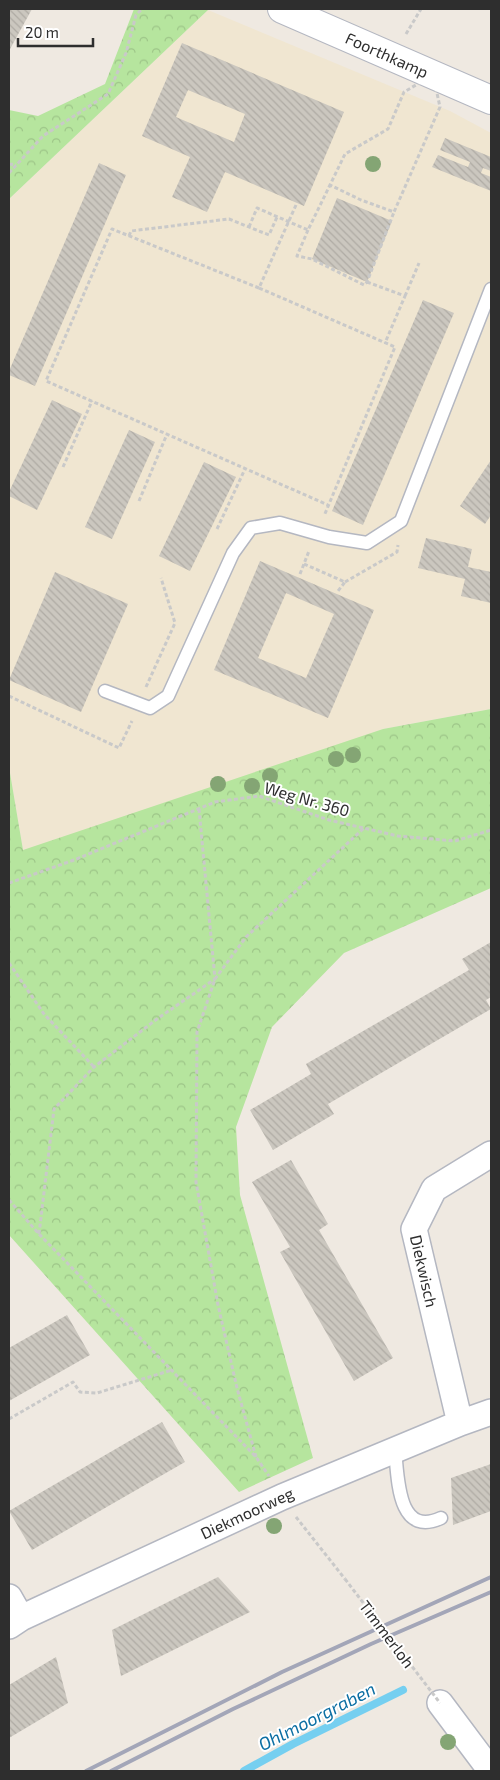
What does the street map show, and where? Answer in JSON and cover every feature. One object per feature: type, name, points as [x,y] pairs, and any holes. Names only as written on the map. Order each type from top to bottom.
[{"type":"street","name":"Foorthkamp","points":[[282,9],[491,100]]},
{"type":"street","name":"Diekwisch","points":[[460,1422],[414,1229],[434,1190],[491,1154]]},
{"type":"street","name":"Diekmoorweg","points":[[15,1622],[282,1497],[460,1422],[491,1412]]},
{"type":"street","points":[[9,1597],[15,1622]]},
{"type":"street","points":[[440,1703],[491,1771]]},
{"type":"lane","points":[[105,691],[150,708],[168,696],[233,553],[251,528],[280,523],[317,534],[366,543],[401,521],[491,289]]},
{"type":"lane","points":[[395,1450],[401,1499],[407,1513],[420,1522],[434,1521],[442,1518]]},
{"type":"path","points":[[9,173],[43,136],[108,94],[126,52],[136,15],[142,9]]},
{"type":"path","points":[[367,282],[394,212],[440,107],[433,75]]},
{"type":"path","points":[[398,105],[388,129],[345,154],[297,256],[312,259],[364,284],[367,282],[405,296]]},
{"type":"path","points":[[9,164],[17,165]]},
{"type":"path","points":[[330,185],[361,200],[394,212]]},
{"type":"path","points":[[259,288],[296,205]]},
{"type":"path","points":[[248,227],[257,208],[308,230]]},
{"type":"path","points":[[129,236],[131,231],[229,219],[268,235],[277,217]]},
{"type":"path","points":[[300,574],[395,347],[259,288],[112,229],[46,380],[328,505]]},
{"type":"path","points":[[386,343],[419,263]]},
{"type":"path","points":[[64,467],[92,401]]},
{"type":"path","points":[[139,501],[167,434]]},
{"type":"path","points":[[217,529],[245,469]]},
{"type":"path","points":[[304,564],[345,582],[338,591]]},
{"type":"path","name":"Weg Nr. 360","points":[[9,884],[74,860],[215,802],[259,796],[328,820],[398,836],[455,841],[491,830]]},
{"type":"path","points":[[199,809],[215,979]]},
{"type":"path","points":[[256,1457],[237,1388],[218,1305],[196,1182],[197,1032],[215,979],[246,937],[364,828]]},
{"type":"path","points":[[9,963],[44,1014],[94,1067]]},
{"type":"path","points":[[39,1234],[54,1109],[94,1067],[157,1019],[215,979]]},
{"type":"path","points":[[9,1200],[39,1234],[256,1457]]},
{"type":"path","points":[[9,1419],[73,1382],[80,1392],[97,1393],[172,1370]]},
{"type":"path","name":"Timmerloh","points":[[256,1457],[296,1517],[440,1703]]},
{"type":"shaded area","points":[[208,10],[450,111],[491,133],[491,709],[383,729],[167,810],[23,850],[9,767],[9,199]]},
{"type":"green space","points":[[134,9],[208,10],[9,199],[9,110],[38,116],[105,84]]},
{"type":"green space","points":[[491,709],[491,888],[344,953],[272,1027],[236,1127],[240,1195],[313,1458],[239,1492],[9,1235],[9,767],[23,850],[383,729]]},
{"type":"building","points":[[9,9],[32,9],[9,51]]},
{"type":"building","points":[[182,43],[344,112],[304,206],[225,172],[207,212],[172,197],[190,157],[142,136]],"holes":[[[188,90],[245,114],[234,142],[176,117]]]},
{"type":"building","points":[[445,138],[491,157],[491,171],[483,168],[481,173],[491,177],[491,191],[432,167],[438,155],[468,167],[470,162],[440,150]]},
{"type":"building","points":[[99,163],[126,175],[35,386],[9,375],[9,371]]},
{"type":"building","points":[[337,198],[392,221],[367,282],[312,259]]},
{"type":"building","points":[[423,300],[454,313],[363,525],[332,511]]},
{"type":"building","points":[[52,400],[82,414],[37,510],[9,496],[9,492]]},
{"type":"building","points":[[129,430],[155,442],[112,539],[85,527]]},
{"type":"building","points":[[491,460],[491,515],[485,524],[460,506]]},
{"type":"building","points":[[204,462],[236,477],[190,571],[159,556]]},
{"type":"building","points":[[426,538],[472,549],[468,567],[491,572],[491,603],[461,596],[465,579],[418,568]]},
{"type":"building","points":[[260,561],[374,610],[328,718],[214,670]],"holes":[[[286,593],[334,614],[306,678],[258,658]]]},
{"type":"building","points":[[55,572],[128,604],[81,712],[9,680]]},
{"type":"building","points":[[491,942],[491,997],[486,1000],[491,1009],[328,1104],[334,1114],[273,1150],[250,1110],[311,1074],[306,1064],[469,970],[462,959]]},
{"type":"building","points":[[291,1160],[328,1224],[319,1230],[393,1358],[354,1381],[280,1252],[290,1247],[252,1182]]},
{"type":"building","points":[[67,1315],[90,1355],[9,1401],[9,1348]]},
{"type":"building","points":[[162,1422],[185,1462],[32,1550],[9,1511]]},
{"type":"building","points":[[491,1464],[491,1511],[453,1525],[451,1478]]},
{"type":"building","points":[[218,1577],[250,1612],[121,1676],[112,1630]]},
{"type":"building","points":[[56,1657],[68,1703],[9,1738],[9,1685]]},
{"type":"waterway","name":"Ohlmoorgraben","points":[[244,1771],[293,1744],[403,1690]]},
{"type":"railway","points":[[86,1771],[282,1672],[491,1577]]},
{"type":"railway","points":[[111,1771],[233,1709],[371,1644],[491,1592]]}]
